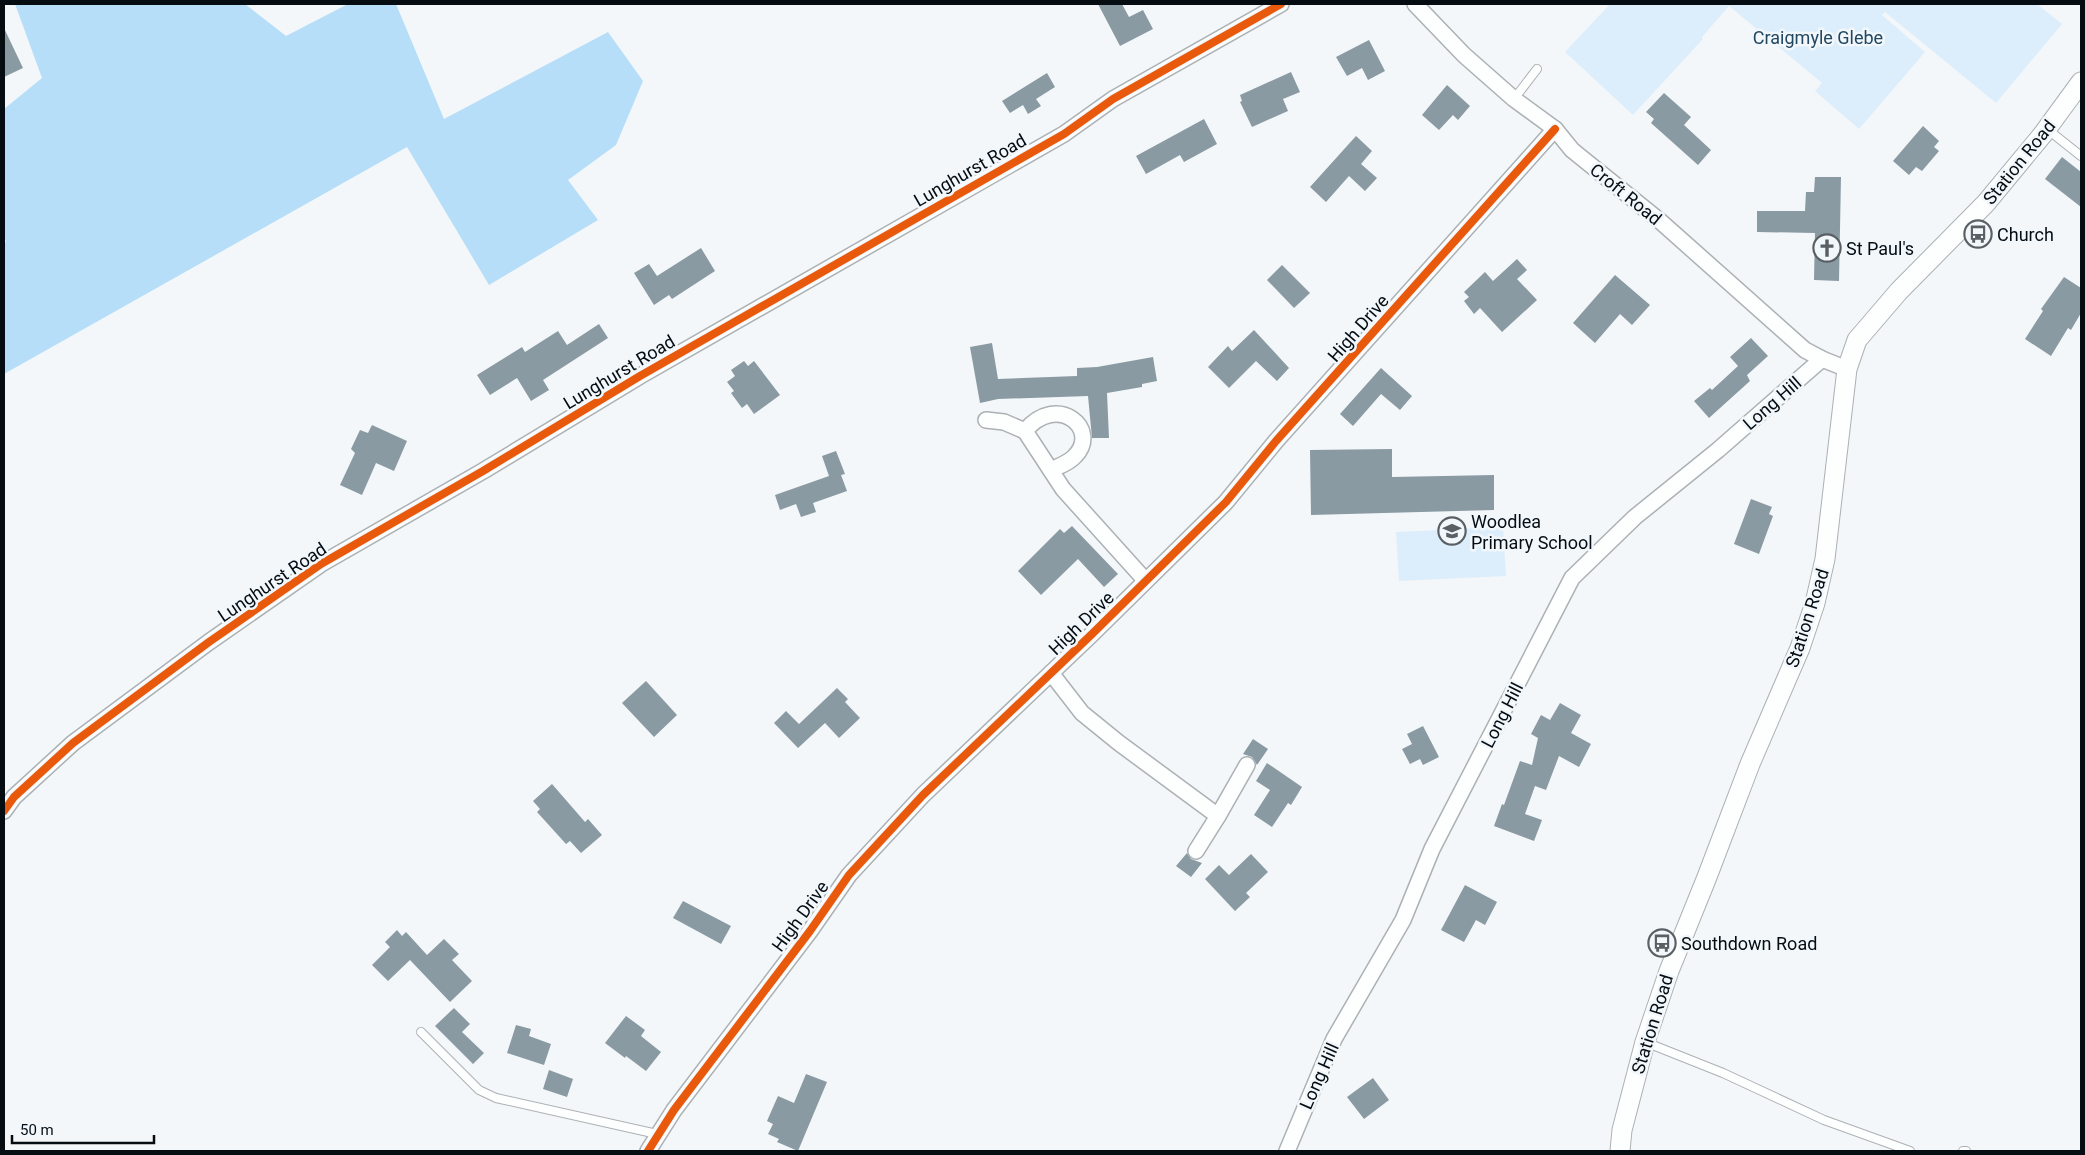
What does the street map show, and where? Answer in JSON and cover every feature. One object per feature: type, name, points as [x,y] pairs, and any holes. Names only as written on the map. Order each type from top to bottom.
[{"type":"street","name":"Lunghurst Road","points":[[4,811],[14,796],[74,743],[209,642],[322,564],[475,476],[640,376],[1064,134],[1113,99],[1281,4]]},
{"type":"street","name":"Croft Road","points":[[1416,4],[1464,56],[1514,99],[1555,129],[1572,150],[1660,221],[1805,350],[1847,369]]},
{"type":"street","name":"Station Road","points":[[1620,1151],[1622,1130],[1645,1042],[1669,970],[1711,869],[1750,764],[1800,648],[1815,603],[1825,559],[1847,369],[1858,340],[1899,291],[1986,203],[2081,82]]},
{"type":"street","name":"High Drive","points":[[648,1151],[657,1134],[810,931],[849,875],[923,795],[1226,502],[1276,441],[1555,129]]},
{"type":"street","name":"Long Hill","points":[[1287,1151],[1334,1039],[1402,920],[1432,849],[1572,578],[1635,517],[1718,450],[1822,359]]},
{"type":"street","points":[[1025,430],[1033,420],[1056,413],[1065,414],[1079,426],[1082,440],[1080,448],[1074,457],[1051,470]]},
{"type":"street","points":[[986,420],[1004,422],[1025,430],[1063,490],[1145,580]]},
{"type":"street","points":[[1051,673],[1082,713],[1119,743],[1218,816]]},
{"type":"street","points":[[1196,851],[1247,765]]},
{"type":"lane","points":[[1514,99],[1537,69]]},
{"type":"lane","points":[[2046,129],[2081,156]]},
{"type":"lane","points":[[421,1032],[478,1090],[496,1098],[657,1134]]},
{"type":"lane","points":[[1645,1042],[1707,1066],[1824,1120],[1910,1151]]},
{"type":"green space","name":"Craigmyle Glebe","points":[[1610,4],[2037,4],[2062,24],[1996,103],[1885,12],[1882,15],[1925,52],[1859,129],[1815,91],[1822,83],[1729,6],[1702,37],[1703,39],[1633,115],[1565,52]]},
{"type":"green space","points":[[1503,527],[1506,576],[1399,581],[1396,532]]},
{"type":"shaded area","points":[[15,4],[245,4],[286,36],[348,4],[396,4],[444,119],[608,32],[643,81],[616,145],[568,180],[598,220],[489,285],[407,147],[4,374],[4,244],[6,241],[4,237],[4,109],[42,78]]},
{"type":"building","points":[[1098,4],[1122,4],[1129,17],[1143,10],[1153,29],[1120,46]]},
{"type":"building","points":[[4,28],[23,68],[4,77]]},
{"type":"building","points":[[1369,40],[1385,71],[1368,80],[1362,68],[1347,76],[1336,57]]},
{"type":"building","points":[[1291,72],[1300,92],[1283,99],[1288,111],[1252,127],[1240,102],[1242,101],[1240,95]]},
{"type":"building","points":[[1047,73],[1055,87],[1036,99],[1041,106],[1028,114],[1023,105],[1010,113],[1002,101]]},
{"type":"building","points":[[1447,85],[1470,106],[1458,120],[1453,115],[1439,130],[1422,115]]},
{"type":"building","points":[[1664,93],[1691,117],[1684,125],[1711,150],[1698,165],[1651,123],[1654,119],[1646,112]]},
{"type":"building","points":[[1204,119],[1217,144],[1184,162],[1180,155],[1146,174],[1136,156]]},
{"type":"building","points":[[1923,126],[1939,141],[1934,147],[1939,151],[1922,171],[1916,167],[1909,175],[1893,161]]},
{"type":"building","points":[[1356,136],[1372,151],[1361,164],[1377,178],[1365,191],[1349,176],[1326,202],[1310,187]]},
{"type":"building","points":[[2062,157],[2081,172],[2081,207],[2045,179]]},
{"type":"building","name":"St Paul's","points":[[1815,177],[1841,177],[1839,281],[1814,280],[1815,233],[1757,232],[1757,211],[1805,211],[1806,192],[1814,192]]},
{"type":"building","points":[[701,248],[715,271],[672,299],[669,295],[654,305],[634,273],[649,264],[657,276]]},
{"type":"building","points":[[1517,259],[1527,270],[1517,279],[1537,300],[1502,332],[1480,308],[1474,314],[1464,301],[1469,297],[1464,292],[1485,272],[1493,281]]},
{"type":"building","points":[[1282,265],[1310,293],[1294,308],[1267,280]]},
{"type":"building","points":[[1615,275],[1650,305],[1632,325],[1620,314],[1595,343],[1573,323]]},
{"type":"building","points":[[2064,277],[2081,288],[2081,313],[2071,330],[2068,328],[2051,356],[2025,339],[2043,311],[2041,309]]},
{"type":"building","points":[[599,324],[608,338],[543,380],[549,390],[531,401],[517,378],[490,395],[477,375],[522,347],[525,352],[558,331],[567,345]]},
{"type":"building","points":[[1254,330],[1289,368],[1277,381],[1256,361],[1229,388],[1208,367],[1228,346],[1232,351]]},
{"type":"building","points":[[1751,338],[1768,356],[1747,375],[1750,381],[1709,418],[1694,401],[1710,388],[1712,390],[1738,366],[1730,357]]},
{"type":"building","points":[[992,343],[998,379],[1077,376],[1077,368],[1097,367],[1153,357],[1157,381],[1142,384],[1142,387],[1107,393],[1109,438],[1092,438],[1088,396],[998,399],[980,403],[970,347]]},
{"type":"building","points":[[744,361],[748,366],[754,361],[780,395],[754,414],[747,404],[742,408],[731,393],[734,391],[727,382],[735,376],[731,370]]},
{"type":"building","points":[[1381,368],[1412,396],[1400,410],[1381,394],[1353,426],[1340,414]]},
{"type":"building","points":[[372,425],[407,441],[394,471],[376,463],[362,495],[340,485],[355,453],[351,449],[360,430],[368,433]]},
{"type":"building","points":[[1392,449],[1392,477],[1494,475],[1494,510],[1311,515],[1310,450]]},
{"type":"building","points":[[836,451],[845,474],[841,475],[847,491],[813,503],[816,512],[801,517],[796,504],[780,510],[775,495],[829,476],[822,456]]},
{"type":"building","points":[[1751,499],[1772,507],[1769,514],[1773,516],[1759,554],[1734,544]]},
{"type":"building","points":[[1072,526],[1118,574],[1104,587],[1078,559],[1041,595],[1018,571],[1060,529],[1064,533]]},
{"type":"building","points":[[646,681],[677,715],[654,737],[622,703]]},
{"type":"building","points":[[837,688],[848,699],[845,702],[860,718],[839,738],[825,723],[798,748],[774,723],[786,711],[799,724]]},
{"type":"building","points":[[1560,703],[1581,715],[1571,733],[1591,744],[1579,767],[1559,756],[1546,790],[1535,786],[1525,814],[1542,820],[1534,841],[1494,826],[1520,761],[1532,765],[1538,738],[1531,734],[1541,715],[1550,720]]},
{"type":"building","points":[[1423,726],[1439,757],[1423,765],[1420,759],[1410,764],[1402,749],[1412,744],[1407,734]]},
{"type":"building","points":[[1253,739],[1268,749],[1257,765],[1252,757],[1243,754]]},
{"type":"building","points":[[1267,763],[1302,787],[1291,805],[1288,803],[1272,827],[1254,815],[1270,790],[1256,781]]},
{"type":"building","points":[[552,784],[585,822],[588,819],[602,835],[581,853],[570,841],[566,844],[537,812],[540,809],[533,801]]},
{"type":"building","points":[[1187,853],[1191,859],[1202,863],[1191,877],[1176,866]]},
{"type":"building","points":[[1251,854],[1268,872],[1246,893],[1250,897],[1235,911],[1205,879],[1219,865],[1229,875]]},
{"type":"building","points":[[1465,885],[1497,902],[1485,925],[1476,920],[1464,942],[1441,930]]},
{"type":"building","points":[[683,901],[731,926],[721,944],[673,918]]},
{"type":"building","points":[[397,930],[402,936],[406,932],[427,955],[444,939],[459,954],[452,960],[472,981],[450,1002],[410,960],[388,981],[372,965],[390,947],[385,942]]},
{"type":"building","points":[[454,1008],[470,1024],[462,1032],[484,1053],[473,1064],[435,1026]]},
{"type":"building","points":[[626,1016],[645,1030],[641,1036],[661,1052],[646,1071],[605,1043]]},
{"type":"building","points":[[516,1025],[531,1029],[529,1036],[551,1044],[544,1065],[507,1053]]},
{"type":"building","points":[[549,1070],[573,1079],[567,1097],[543,1089]]},
{"type":"building","points":[[806,1074],[827,1082],[798,1151],[777,1142],[779,1139],[768,1134],[773,1124],[767,1121],[778,1096],[794,1103]]},
{"type":"building","points":[[1373,1078],[1389,1100],[1364,1119],[1347,1097]]},
{"type":"cycle path","points":[[4,811],[14,797],[73,743],[209,642],[321,564],[483,471],[640,376],[1064,134],[1113,99],[1281,4]]},
{"type":"cycle path","points":[[648,1151],[674,1110],[810,931],[849,875],[923,795],[1092,634],[1226,502],[1276,441],[1555,129]]},
{"type":"place","name":"Church","points":[[1978,234]]},
{"type":"place","name":"St Paul's","points":[[1827,248]]},
{"type":"place","name":"Woodlea Primary School","points":[[1452,531]]},
{"type":"place","name":"Southdown Road","points":[[1662,943]]}]
